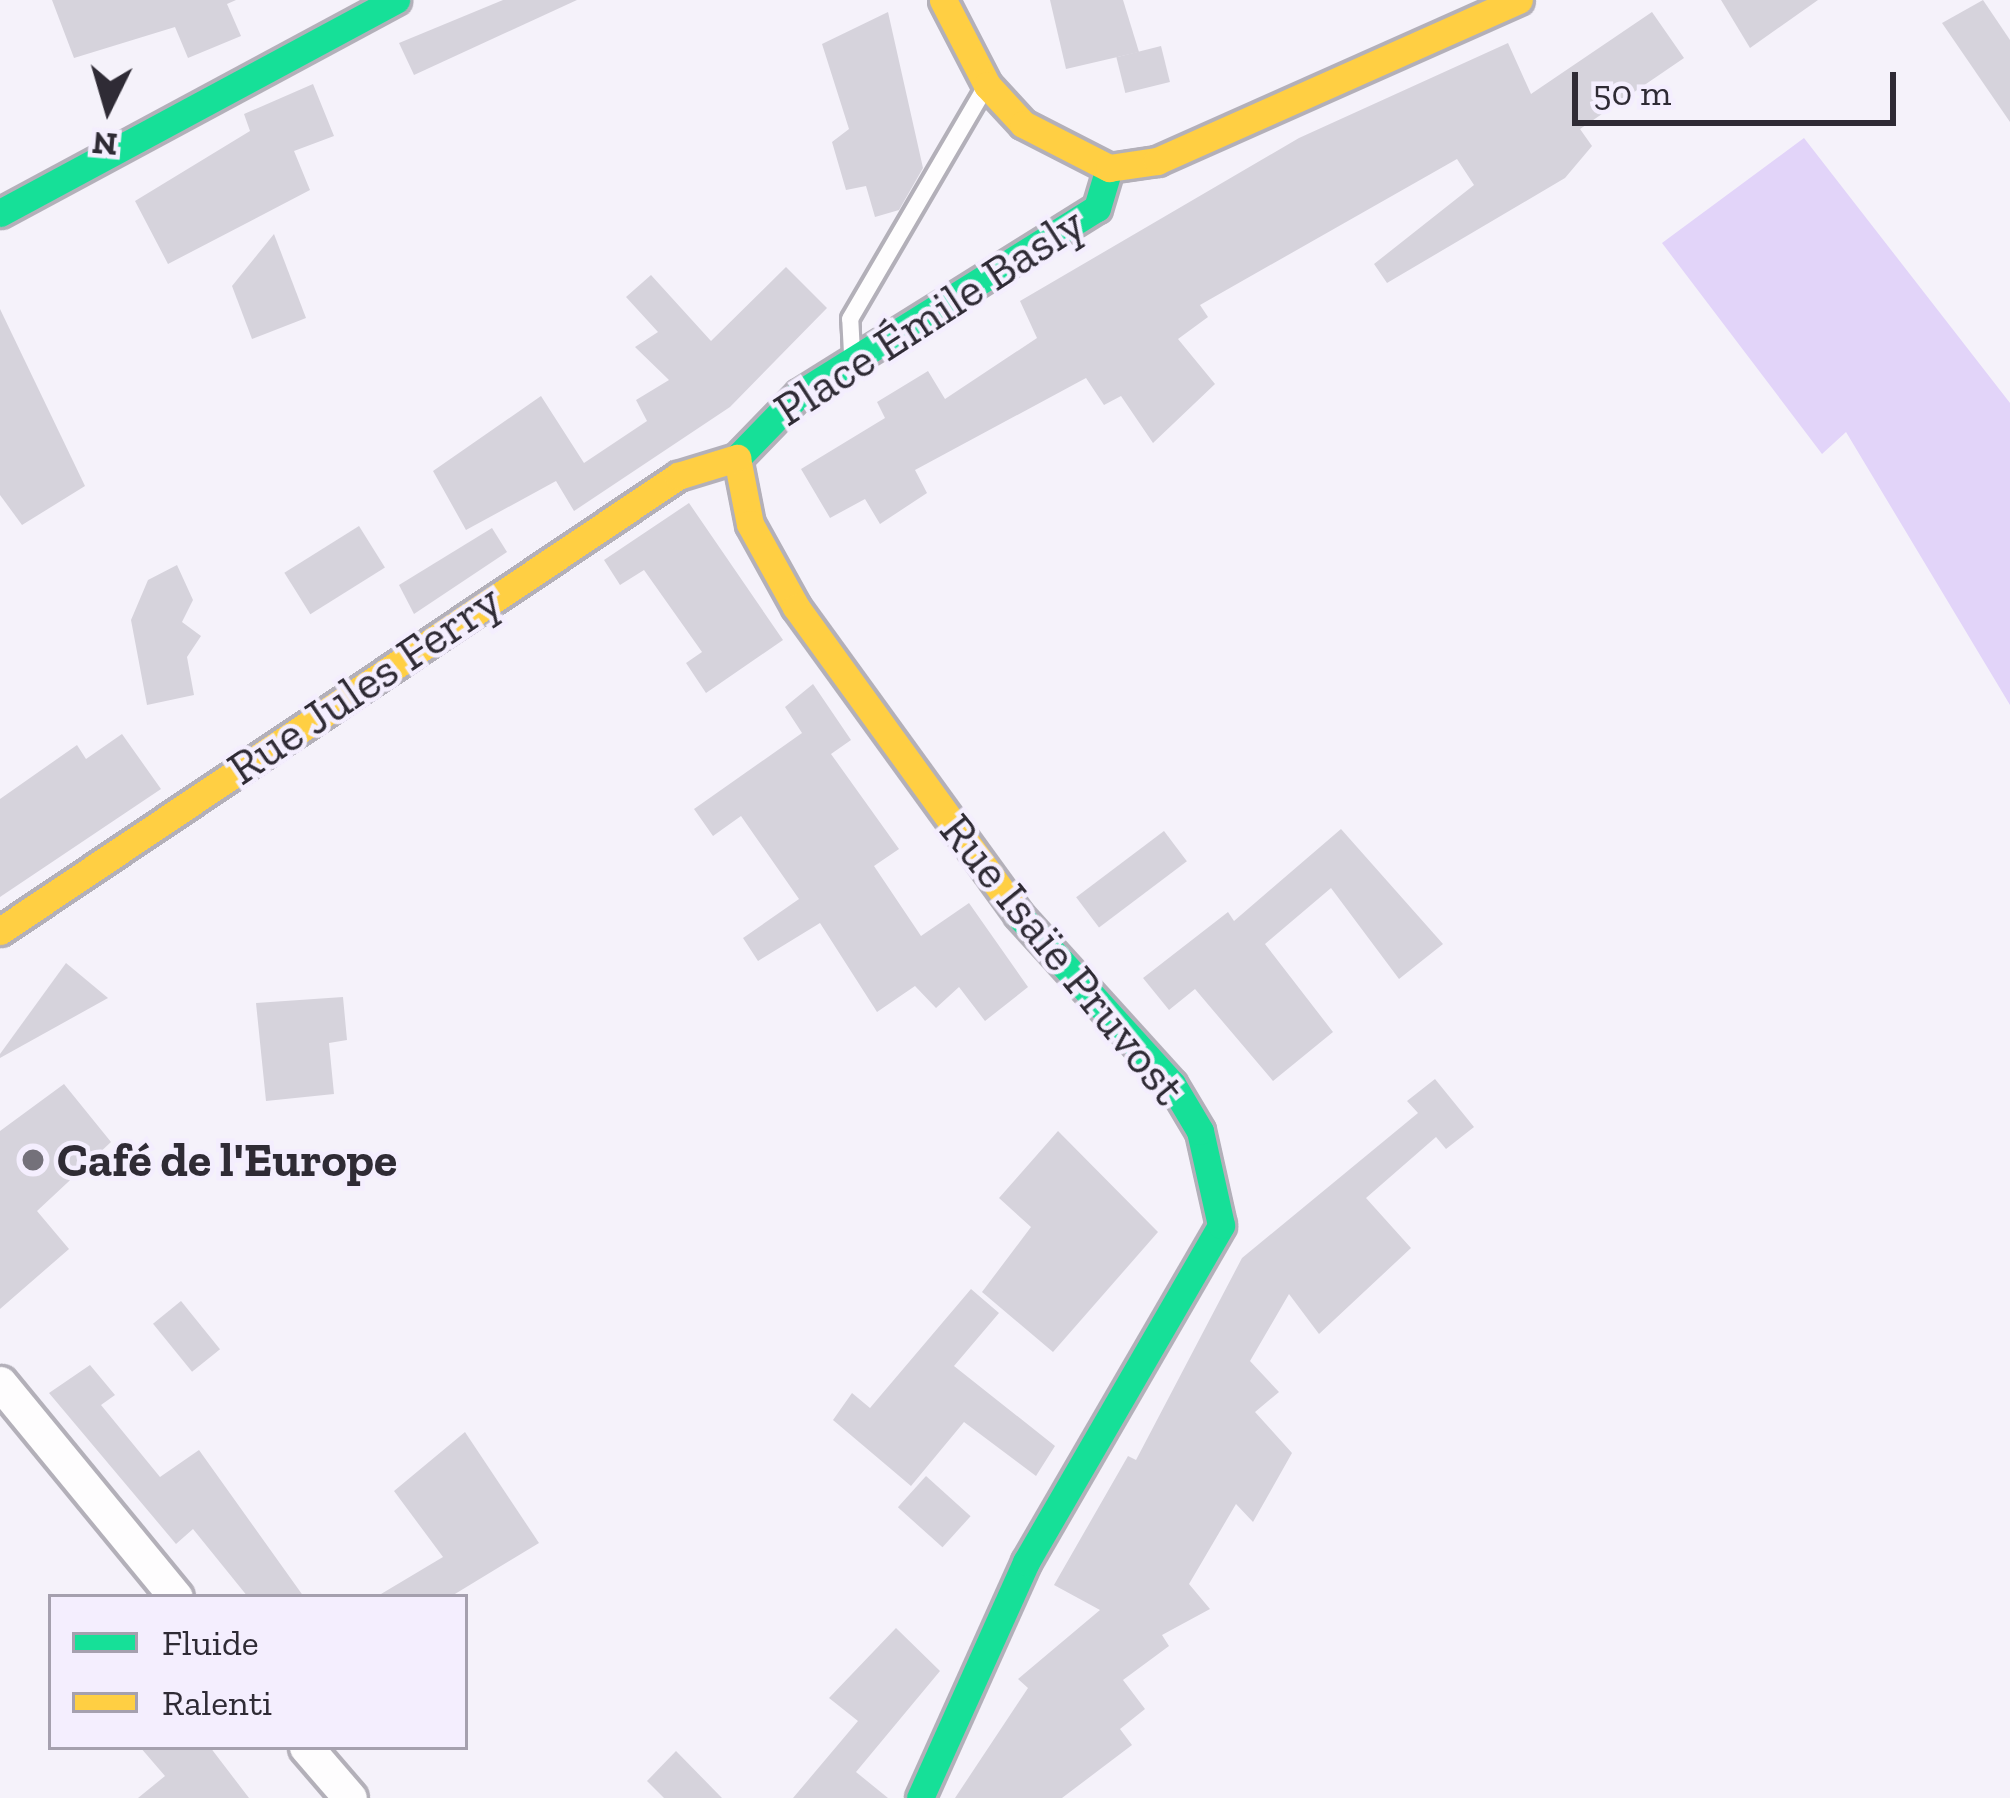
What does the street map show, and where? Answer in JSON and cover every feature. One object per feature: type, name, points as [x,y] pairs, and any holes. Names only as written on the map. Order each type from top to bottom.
[{"type":"street","points":[[0,213],[396,0]]},
{"type":"street","points":[[943,0],[987,85],[1023,124],[1109,168],[1157,160],[1519,0]]},
{"type":"street","name":"Place Émile Basly","points":[[737,458],[769,416],[1096,208],[1109,168]]},
{"type":"street","name":"Rue Jules Ferry","points":[[0,931],[678,476],[737,458]]},
{"type":"street","name":"Rue Isaïe Pruvost","points":[[737,458],[750,524],[796,608],[1005,899],[1172,1084],[1201,1131],[1221,1225],[1026,1562],[920,1798]]},
{"type":"street","points":[[0,1383],[174,1594]]},
{"type":"street","points":[[309,1750],[350,1798]]},
{"type":"lane","points":[[852,362],[850,319],[987,85]]},
{"type":"shaded area","points":[[1804,138],[2010,403],[2010,705],[1846,432],[1822,454],[1662,243]]},
{"type":"building","points":[[52,0],[236,0],[227,4],[241,36],[188,58],[175,27],[74,58]]},
{"type":"building","points":[[503,0],[577,0],[414,75],[399,43]]},
{"type":"building","points":[[1050,0],[1123,0],[1139,52],[1066,69]]},
{"type":"building","points":[[1721,0],[1818,0],[1750,48]]},
{"type":"building","points":[[1983,0],[2010,40],[2010,122],[1942,23]]},
{"type":"building","points":[[888,12],[923,168],[899,210],[875,217],[866,186],[846,190],[832,142],[849,129],[822,44]]},
{"type":"building","points":[[1652,12],[1684,58],[1580,129],[1592,146],[1565,178],[1387,283],[1374,264],[1474,185],[1457,159],[1200,305],[1208,317],[1178,339],[1215,384],[1153,443],[1121,396],[1104,405],[1086,378],[915,470],[927,493],[880,524],[865,499],[830,518],[801,469],[885,418],[877,402],[928,371],[945,399],[1037,338],[1020,301],[1299,138],[1508,43],[1531,94]]},
{"type":"building","points":[[1161,46],[1170,82],[1125,93],[1116,57]]},
{"type":"building","points":[[313,84],[334,136],[294,151],[310,190],[168,264],[135,201],[250,131],[244,114]]},
{"type":"building","points":[[274,234],[306,318],[252,339],[232,286]]},
{"type":"building","points":[[786,267],[827,308],[730,407],[574,511],[556,481],[466,530],[433,471],[541,396],[584,463],[647,421],[636,400],[669,380],[635,347],[658,332],[626,297],[651,275],[711,341]]},
{"type":"building","points":[[0,309],[85,486],[22,525],[0,495]]},
{"type":"building","points":[[689,503],[783,640],[706,693],[686,663],[702,652],[644,570],[620,585],[604,560]]},
{"type":"building","points":[[359,526],[385,568],[310,614],[284,573]]},
{"type":"building","points":[[492,528],[507,552],[414,614],[399,585]]},
{"type":"building","points":[[177,565],[193,600],[182,622],[201,636],[187,657],[194,695],[147,705],[131,620],[148,580]]},
{"type":"building","points":[[813,684],[851,740],[831,754],[899,849],[874,866],[921,936],[969,903],[1028,987],[985,1021],[959,987],[936,1008],[915,986],[877,1012],[820,923],[758,961],[743,938],[799,899],[741,816],[713,836],[694,809],[802,733],[785,707]]},
{"type":"building","points":[[122,734],[161,789],[0,897],[0,799],[77,745],[86,759]]},
{"type":"building","points":[[1341,829],[1443,944],[1399,979],[1331,888],[1265,944],[1333,1032],[1273,1081],[1195,989],[1169,1010],[1143,978],[1228,912],[1234,921]]},
{"type":"building","points":[[1164,831],[1187,861],[1099,928],[1076,897]]},
{"type":"building","points":[[66,963],[108,998],[0,1058],[0,1054]]},
{"type":"building","points":[[343,997],[347,1040],[329,1043],[334,1094],[266,1101],[256,1003]]},
{"type":"building","points":[[1435,1079],[1474,1127],[1446,1149],[1436,1137],[1366,1198],[1411,1248],[1319,1334],[1289,1294],[1250,1361],[1279,1392],[1255,1412],[1292,1453],[1253,1522],[1236,1504],[1189,1584],[1210,1609],[1162,1635],[1169,1646],[1123,1680],[1145,1709],[1120,1729],[1132,1745],[1062,1798],[955,1798],[1028,1688],[1018,1679],[1100,1610],[1054,1585],[1128,1456],[1136,1460],[1242,1258],[1418,1113],[1407,1101]]},
{"type":"building","points":[[64,1084],[111,1142],[37,1211],[69,1249],[0,1309],[0,1131]]},
{"type":"building","points":[[1058,1131],[1158,1232],[1053,1352],[982,1292],[1031,1227],[999,1198]]},
{"type":"building","points":[[971,1289],[999,1313],[954,1366],[1055,1446],[1036,1476],[964,1422],[911,1486],[833,1420],[852,1393],[870,1408]]},
{"type":"building","points":[[181,1301],[220,1349],[192,1372],[153,1324]]},
{"type":"building","points":[[90,1365],[115,1395],[101,1405],[160,1477],[199,1450],[302,1594],[246,1594],[193,1529],[176,1544],[49,1393]]},
{"type":"building","points":[[465,1432],[539,1543],[455,1594],[381,1594],[443,1557],[394,1491]]},
{"type":"building","points":[[926,1476],[971,1516],[942,1547],[898,1507]]},
{"type":"building","points":[[896,1628],[940,1671],[856,1772],[888,1798],[793,1798],[858,1721],[829,1698]]},
{"type":"building","points":[[143,1750],[212,1750],[249,1798],[138,1798],[165,1776]]},
{"type":"building","points":[[676,1751],[722,1798],[664,1798],[647,1781]]},
{"type":"traffic: fast","points":[[0,213],[396,0]]},
{"type":"traffic: fast","points":[[737,458],[799,394],[1097,208],[1109,168]]},
{"type":"traffic: fast","points":[[920,1798],[1026,1562],[1221,1225],[1200,1131],[1172,1084],[1018,914]]},
{"type":"traffic: slow","points":[[943,0],[987,85],[1023,124],[1109,168]]},
{"type":"traffic: slow","points":[[1109,168],[1157,161],[1519,0]]},
{"type":"traffic: slow","points":[[737,458],[750,524],[796,607],[1018,914]]},
{"type":"traffic: slow","points":[[0,931],[678,476],[737,458]]},
{"type":"place","name":"Café de l'Europe","points":[[33,1160]]}]
